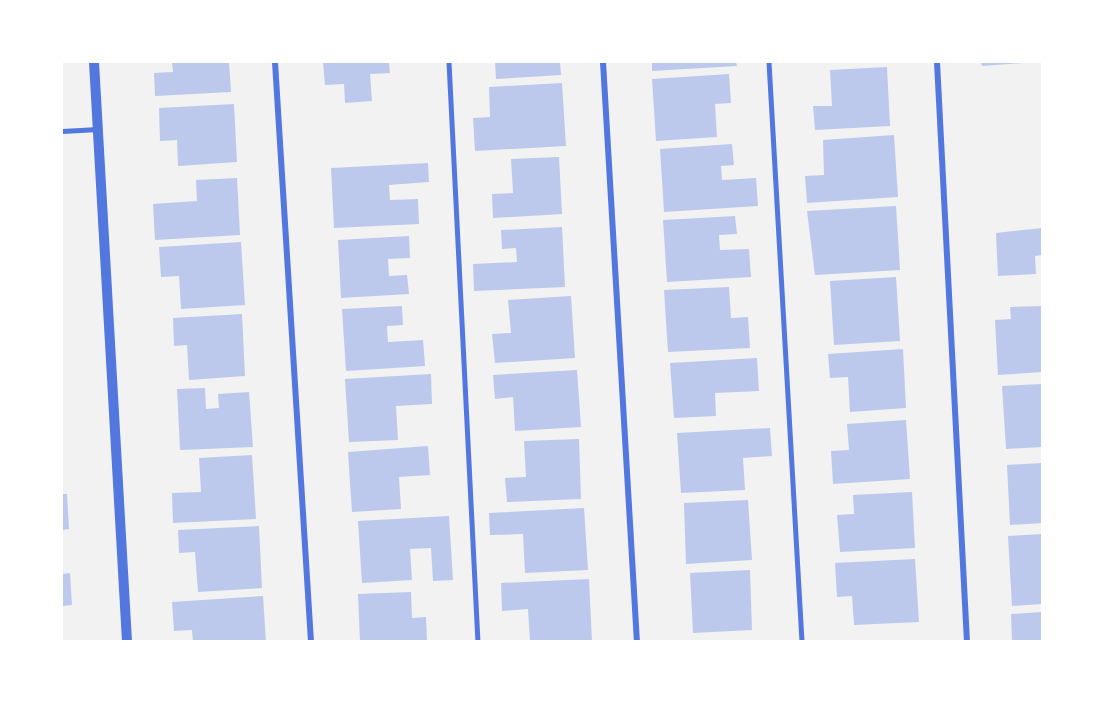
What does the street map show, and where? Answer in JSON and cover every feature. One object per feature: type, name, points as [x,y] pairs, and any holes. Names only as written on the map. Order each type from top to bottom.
[{"type":"street","points":[[94,62],[127,642]]},
{"type":"street","points":[[275,62],[311,642]]},
{"type":"street","points":[[603,62],[637,642]]},
{"type":"street","points":[[937,62],[966,642]]},
{"type":"lane","points":[[449,62],[478,642]]},
{"type":"lane","points":[[770,62],[802,642]]},
{"type":"lane","points":[[62,131],[98,129]]},
{"type":"building","points":[[172,62],[229,62],[231,92],[155,96],[154,73],[173,72]]},
{"type":"building","points":[[323,62],[389,62],[390,73],[370,74],[372,101],[345,103],[344,84],[325,85]]},
{"type":"building","points":[[495,62],[560,62],[561,75],[496,79]]},
{"type":"building","points":[[652,62],[736,62],[737,66],[652,71]]},
{"type":"building","points":[[981,62],[1023,62],[1023,63],[982,66]]},
{"type":"building","points":[[887,67],[890,126],[815,130],[813,106],[832,106],[830,70]]},
{"type":"building","points":[[729,74],[731,103],[715,104],[717,137],[656,141],[652,79]]},
{"type":"building","points":[[562,83],[566,146],[475,151],[473,118],[490,117],[489,87]]},
{"type":"building","points":[[234,104],[237,162],[178,166],[177,140],[160,141],[159,108]]},
{"type":"building","points":[[894,135],[898,197],[807,203],[805,176],[824,175],[823,140]]},
{"type":"building","points":[[732,144],[734,165],[721,166],[722,180],[756,178],[758,206],[664,212],[660,149]]},
{"type":"building","points":[[559,157],[562,214],[493,218],[492,194],[513,193],[511,159]]},
{"type":"building","points":[[428,163],[429,182],[389,185],[390,200],[418,199],[419,224],[334,228],[331,168]]},
{"type":"building","points":[[237,178],[240,235],[155,240],[153,204],[197,201],[196,180]]},
{"type":"building","points":[[896,206],[900,270],[815,275],[807,211]]},
{"type":"building","points":[[735,216],[737,234],[719,235],[720,250],[749,249],[751,277],[667,282],[663,220]]},
{"type":"building","points":[[562,227],[565,287],[474,291],[473,264],[517,262],[516,248],[502,249],[501,230]]},
{"type":"building","points":[[1042,228],[1042,255],[1035,256],[1036,274],[998,276],[996,233]]},
{"type":"building","points":[[409,236],[410,258],[388,259],[389,276],[407,275],[409,294],[341,298],[338,240]]},
{"type":"building","points":[[241,242],[245,305],[181,309],[179,276],[161,277],[159,247]]},
{"type":"building","points":[[896,277],[900,341],[834,345],[830,281]]},
{"type":"building","points":[[729,287],[731,318],[748,317],[750,348],[668,352],[664,290]]},
{"type":"building","points":[[571,296],[575,358],[495,363],[492,334],[511,333],[508,300]]},
{"type":"building","points":[[402,306],[403,325],[387,326],[388,342],[423,340],[425,366],[346,371],[342,309]]},
{"type":"building","points":[[1042,306],[1042,372],[998,375],[995,320],[1011,319],[1010,307]]},
{"type":"building","points":[[242,314],[245,376],[189,380],[187,345],[174,346],[173,318]]},
{"type":"building","points":[[903,349],[906,408],[850,412],[848,377],[830,378],[828,354]]},
{"type":"building","points":[[757,358],[759,391],[715,393],[716,416],[674,418],[670,363]]},
{"type":"building","points":[[577,370],[581,427],[515,431],[513,397],[495,399],[493,375]]},
{"type":"building","points":[[431,374],[432,404],[396,406],[398,440],[349,442],[345,379]]},
{"type":"building","points":[[1042,384],[1042,447],[1006,449],[1002,386]]},
{"type":"building","points":[[205,388],[206,409],[219,408],[218,394],[249,392],[253,447],[180,450],[177,389]]},
{"type":"building","points":[[906,420],[910,479],[833,484],[831,451],[849,450],[847,424]]},
{"type":"building","points":[[770,428],[772,456],[743,458],[745,490],[681,493],[677,433]]},
{"type":"building","points":[[579,439],[581,499],[507,502],[505,478],[526,477],[524,441]]},
{"type":"building","points":[[428,446],[430,475],[399,477],[401,509],[352,512],[348,452]]},
{"type":"building","points":[[252,455],[256,519],[173,523],[172,493],[201,492],[199,458]]},
{"type":"building","points":[[1042,463],[1042,523],[1010,525],[1007,465]]},
{"type":"building","points":[[912,492],[915,548],[840,552],[837,515],[854,514],[853,495]]},
{"type":"building","points":[[62,494],[67,494],[69,529],[62,530]]},
{"type":"building","points":[[748,500],[752,560],[686,564],[684,503]]},
{"type":"building","points":[[584,508],[588,570],[525,573],[523,534],[490,535],[489,513]]},
{"type":"building","points":[[449,516],[453,580],[433,581],[431,548],[410,549],[412,580],[362,583],[358,521]]},
{"type":"building","points":[[259,526],[262,588],[198,592],[195,552],[179,553],[178,530]]},
{"type":"building","points":[[1042,534],[1042,604],[1012,606],[1008,536]]},
{"type":"building","points":[[915,559],[919,622],[854,625],[852,596],[837,597],[835,563]]},
{"type":"building","points":[[750,570],[752,630],[693,633],[690,573]]},
{"type":"building","points":[[70,573],[72,605],[62,606],[62,574]]},
{"type":"building","points":[[589,579],[592,641],[530,642],[528,609],[502,611],[501,583]]},
{"type":"building","points":[[411,592],[412,618],[426,617],[427,642],[360,642],[358,594]]},
{"type":"building","points":[[263,596],[266,642],[193,642],[192,630],[174,631],[172,602]]},
{"type":"building","points":[[1042,612],[1042,642],[1012,642],[1011,614]]}]
